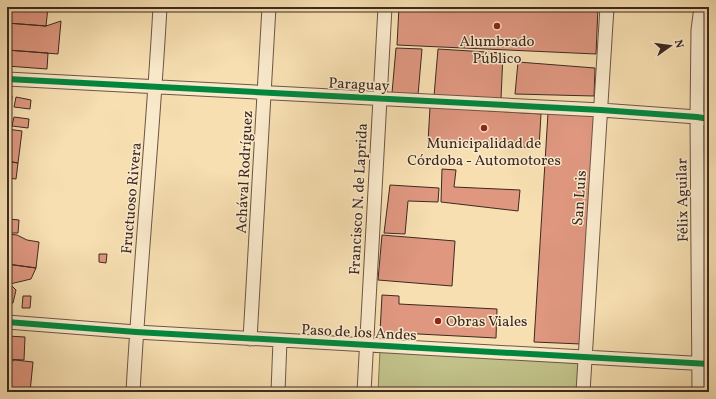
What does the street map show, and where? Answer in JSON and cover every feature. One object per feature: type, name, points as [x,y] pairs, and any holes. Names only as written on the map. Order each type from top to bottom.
[{"type":"street","name":"Fructuoso Rivera","points":[[133,392],[136,332],[156,88],[160,7]]},
{"type":"street","name":"Achával Rodríguez","points":[[250,339],[269,7]]},
{"type":"street","name":"Francisco N. de Laprida","points":[[364,392],[384,7]]},
{"type":"street","name":"San Luis","points":[[583,392],[607,7]]},
{"type":"street","name":"Félix Aguilar","points":[[699,392],[704,364],[703,118],[698,30],[701,7]]},
{"type":"street","name":"Paraguay","points":[[7,79],[156,88],[601,110],[703,118]]},
{"type":"street","name":"Paso de los Andes","points":[[7,322],[250,339],[704,364]]},
{"type":"street","points":[[278,392],[280,340]]},
{"type":"green space","points":[[380,350],[579,362],[577,392],[378,392]]},
{"type":"building","points":[[7,7],[48,7],[46,26],[7,23]]},
{"type":"building","name":"Alumbrado Público","points":[[399,7],[598,7],[596,54],[397,45]]},
{"type":"building","points":[[61,21],[58,54],[7,50],[7,23],[46,26]]},
{"type":"building","points":[[396,48],[422,49],[418,95],[392,93]]},
{"type":"building","points":[[438,49],[503,53],[501,99],[434,96]]},
{"type":"building","points":[[7,50],[48,53],[47,69],[7,66]]},
{"type":"building","points":[[518,62],[595,68],[594,96],[515,94]]},
{"type":"building","points":[[7,96],[12,96],[8,129],[7,129]]},
{"type":"building","points":[[16,97],[31,100],[30,109],[14,107]]},
{"type":"building","name":"Municipalidad de Córdoba - Automotores","points":[[430,107],[541,114],[539,148],[428,142]]},
{"type":"building","points":[[548,113],[594,116],[581,344],[534,342]]},
{"type":"building","points":[[14,117],[29,119],[28,128],[12,126]]},
{"type":"building","points":[[7,129],[22,131],[18,163],[7,161]]},
{"type":"building","points":[[7,161],[18,163],[16,179],[7,178]]},
{"type":"building","points":[[442,169],[456,170],[454,187],[520,190],[518,211],[441,202]]},
{"type":"building","points":[[7,178],[12,178],[7,191]]},
{"type":"building","points":[[390,185],[439,188],[438,202],[408,201],[405,234],[384,233]]},
{"type":"building","points":[[7,217],[9,219],[19,220],[18,233],[7,233]]},
{"type":"building","points":[[7,234],[17,235],[27,240],[39,242],[36,268],[7,264]]},
{"type":"building","points":[[382,235],[455,241],[452,286],[378,280]]},
{"type":"building","points":[[99,254],[107,254],[106,263],[99,262]]},
{"type":"building","points":[[7,264],[36,268],[31,279],[10,284],[7,283]]},
{"type":"building","points":[[7,284],[10,284],[16,290],[13,303],[7,303]]},
{"type":"building","name":"Obras Viales","points":[[382,295],[399,296],[399,304],[497,309],[496,338],[380,332]]},
{"type":"building","points":[[23,296],[31,296],[30,308],[22,308]]},
{"type":"building","points":[[7,336],[25,337],[24,360],[7,359]]},
{"type":"building","points":[[15,360],[33,362],[30,392],[7,390],[7,363]]},
{"type":"cycle path","points":[[7,79],[601,110],[709,119]]},
{"type":"cycle path","points":[[7,322],[136,332],[709,364]]},
{"type":"place","name":"Alumbrado Público","points":[[497,26]]},
{"type":"place","name":"Municipalidad de Córdoba - Automotores","points":[[484,128]]},
{"type":"place","name":"Obras Viales","points":[[438,321]]}]
